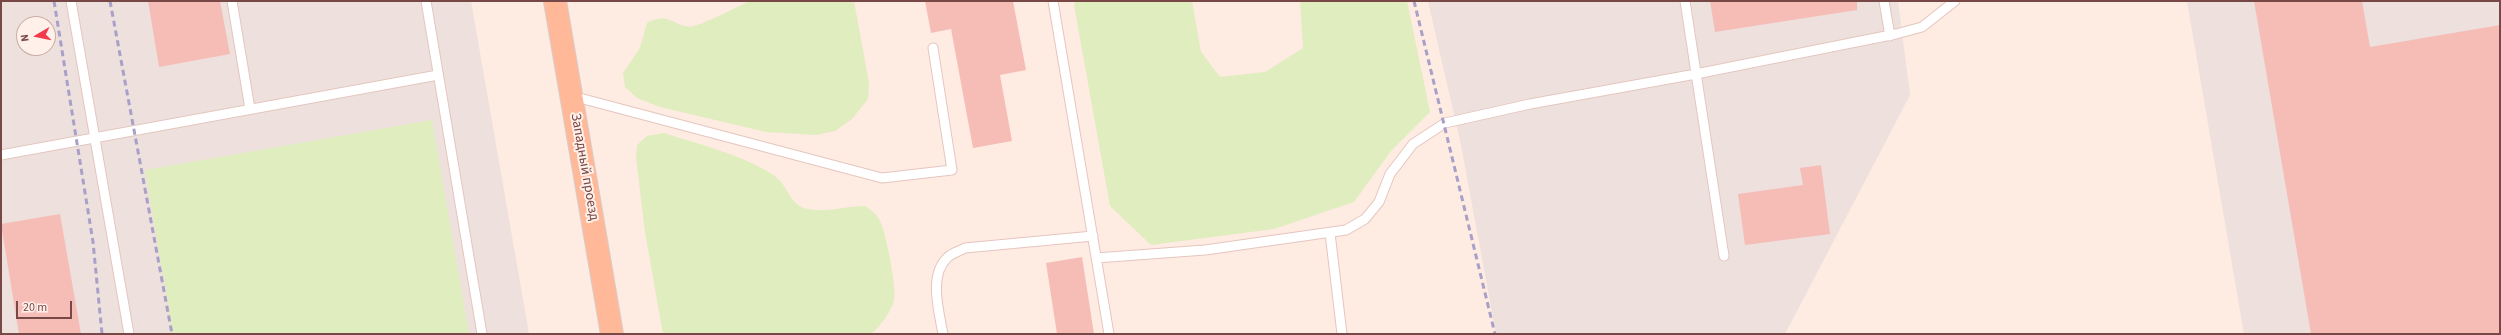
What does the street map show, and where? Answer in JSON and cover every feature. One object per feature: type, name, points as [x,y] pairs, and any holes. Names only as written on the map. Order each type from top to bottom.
[{"type":"main road","name":"Западный проезд","points":[[556,1],[612,334]]},
{"type":"lane","points":[[71,1],[93,138],[128,334]]},
{"type":"lane","points":[[232,1],[250,109]]},
{"type":"lane","points":[[426,1],[482,334]]},
{"type":"lane","points":[[1054,1],[1109,334]]},
{"type":"lane","points":[[1685,1],[1724,256]]},
{"type":"lane","points":[[1884,1],[1890,36]]},
{"type":"lane","points":[[1096,258],[1205,250],[1346,230],[1365,219],[1379,202],[1390,174],[1412,144],[1445,123],[1530,104],[1696,74],[1890,36],[1922,27],[1955,1]]},
{"type":"lane","points":[[572,96],[882,178],[952,170],[933,48]]},
{"type":"lane","points":[[1,155],[438,75]]},
{"type":"lane","points":[[1330,233],[1342,334]]},
{"type":"lane","points":[[943,334],[937,297],[938,274],[948,257],[965,248],[1093,236]]},
{"type":"shaded area","points":[[1,1],[471,1],[529,334],[1,334]]},
{"type":"shaded area","points":[[1428,1],[1898,1],[1910,95],[1785,334],[1496,334],[1461,145]]},
{"type":"shaded area","points":[[2187,1],[2500,1],[2500,334],[2244,334]]},
{"type":"green space","points":[[749,1],[854,1],[869,83],[868,99],[852,119],[835,131],[816,135],[766,132],[660,107],[637,98],[625,87],[623,73],[640,48],[647,23],[655,20],[668,19],[682,25],[694,26],[713,19]]},
{"type":"green space","points":[[1076,1],[1192,1],[1201,52],[1220,77],[1265,72],[1303,48],[1300,1],[1407,1],[1430,112],[1391,151],[1354,202],[1274,229],[1151,245],[1110,206],[1074,5]]},
{"type":"green space","points":[[432,120],[469,334],[173,334],[145,170]]},
{"type":"green space","points":[[664,133],[723,152],[754,164],[777,178],[793,201],[802,207],[815,210],[829,210],[865,206],[874,212],[880,221],[885,237],[895,295],[892,306],[887,315],[872,334],[663,334],[645,232],[636,158],[637,145],[647,136]]},
{"type":"building","points":[[148,1],[220,1],[230,54],[159,67]]},
{"type":"building","points":[[925,1],[1013,1],[1026,70],[1000,75],[1012,141],[973,148],[951,29],[931,33]]},
{"type":"building","points":[[1710,1],[1857,1],[1857,10],[1715,32]]},
{"type":"building","points":[[2254,1],[2362,1],[2370,47],[2500,25],[2500,334],[2311,334]]},
{"type":"building","points":[[1821,165],[1830,234],[1745,245],[1738,194],[1803,185],[1800,168]]},
{"type":"building","points":[[60,214],[81,334],[19,334],[1,224]]},
{"type":"building","points":[[1082,257],[1094,334],[1057,334],[1046,263]]},
{"type":"railway","points":[[54,1],[93,242],[102,334]]},
{"type":"railway","points":[[110,1],[172,334]]},
{"type":"railway","points":[[1414,1],[1495,334]]}]
